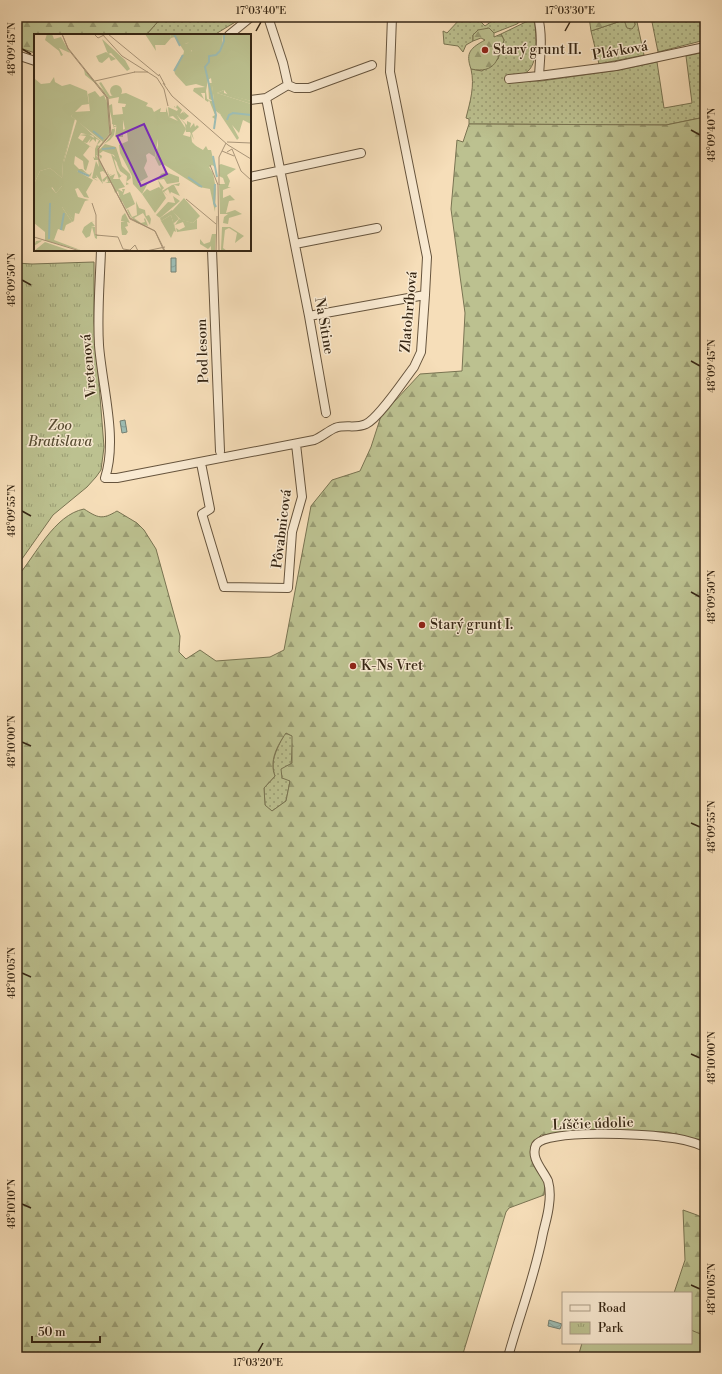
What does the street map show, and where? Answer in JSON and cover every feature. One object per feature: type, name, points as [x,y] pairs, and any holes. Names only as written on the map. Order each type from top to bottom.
[{"type":"street","points":[[230,34],[251,17]]},
{"type":"street","points":[[268,17],[283,63],[288,85]]},
{"type":"street","name":"Zlatohríbová","points":[[105,478],[117,478],[296,444],[322,437],[334,429],[367,424],[378,414],[418,359],[421,352],[427,257],[390,72],[392,17]]},
{"type":"street","points":[[538,17],[541,45],[539,76]]},
{"type":"street","name":"Plávková","points":[[509,79],[616,66],[705,47]]},
{"type":"street","points":[[17,55],[34,62]]},
{"type":"street","points":[[288,85],[295,88],[309,88],[372,65]]},
{"type":"street","points":[[251,100],[266,98],[288,85]]},
{"type":"street","name":"Na Sitine","points":[[266,98],[309,316],[326,413]]},
{"type":"street","points":[[251,177],[360,153]]},
{"type":"street","points":[[295,244],[376,228]]},
{"type":"street","name":"Vretenová","points":[[101,251],[99,344],[110,434],[109,462],[105,478]]},
{"type":"street","name":"Pod lesom","points":[[212,251],[220,450]]},
{"type":"street","points":[[309,316],[425,295]]},
{"type":"street","name":"Pôvabnicová","points":[[201,463],[210,510],[202,514],[224,587],[288,588],[292,532],[302,497],[296,444]]},
{"type":"street","name":"Líščie údolie","points":[[508,1357],[539,1254],[549,1205],[548,1182],[536,1160],[535,1153],[536,1145],[540,1140],[545,1138],[566,1136],[608,1134],[664,1137],[691,1142],[705,1147]]},
{"type":"green space","points":[[17,17],[162,17],[147,34],[34,34],[34,53],[17,47]]},
{"type":"green space","points":[[162,17],[227,17],[237,21],[216,34],[147,34]]},
{"type":"green space","points":[[476,17],[485,26],[494,20],[510,17],[526,17],[517,24],[494,33],[488,28],[473,35],[473,41],[466,45],[463,52],[458,46],[444,44],[443,31],[447,33],[461,18]]},
{"type":"green space","points":[[589,17],[634,17],[635,25],[632,29],[627,28],[624,20],[591,31]]},
{"type":"green space","points":[[634,17],[636,17],[644,55],[599,64],[591,31],[624,20],[635,25]]},
{"type":"green space","points":[[651,17],[705,17],[705,40],[658,52]]},
{"type":"green space","points":[[534,18],[536,46],[534,61],[526,73],[506,76],[506,81],[541,81],[619,70],[657,62],[664,108],[692,103],[686,56],[705,52],[705,117],[666,125],[469,124],[469,119],[466,118],[472,88],[471,69],[482,71],[498,59],[504,40],[501,34]]},
{"type":"green space","points":[[489,28],[494,33],[494,37],[501,34],[504,40],[498,59],[495,64],[486,69],[471,69],[469,63],[470,51],[485,40],[481,38],[473,41],[473,35],[478,30]]},
{"type":"green space","points":[[705,117],[705,1142],[667,1132],[590,1130],[541,1135],[532,1144],[545,1183],[544,1195],[509,1208],[506,1212],[462,1357],[17,1357],[17,577],[46,537],[64,519],[73,513],[84,509],[97,516],[104,517],[117,511],[137,523],[144,530],[156,549],[180,636],[179,652],[186,659],[200,650],[216,661],[270,657],[284,650],[311,506],[332,480],[360,471],[371,447],[381,416],[420,374],[462,371],[465,313],[451,209],[457,140],[463,142],[469,124],[666,125]],"holes":[[[286,733],[292,736],[292,763],[281,769],[282,778],[290,781],[286,801],[272,811],[265,805],[264,788],[275,776],[273,770],[273,759],[280,743]]]},
{"type":"green space","name":"Zoo Bratislava","points":[[94,262],[94,321],[104,447],[101,470],[87,487],[53,515],[17,566],[17,263]]},
{"type":"green space","points":[[285,733],[293,736],[290,781],[286,801],[272,811],[265,806],[264,788],[275,776],[273,770],[274,759]]},
{"type":"green space","points":[[683,1210],[705,1219],[705,1357],[692,1344],[692,1292],[674,1292],[685,1260]]},
{"type":"green space","points":[[692,1330],[705,1336],[705,1357],[578,1357],[582,1344],[692,1344]]},
{"type":"water","points":[[171,258],[176,258],[176,272],[171,272]]},
{"type":"water","points":[[125,420],[127,432],[122,433],[120,421]]},
{"type":"water","points":[[549,1320],[562,1324],[560,1329],[548,1326]]},
{"type":"place","name":"Starý grunt II.","points":[[485,50]]},
{"type":"place","name":"Starý grunt I.","points":[[422,625]]},
{"type":"place","name":"K-Ns Vret","points":[[353,666]]}]
